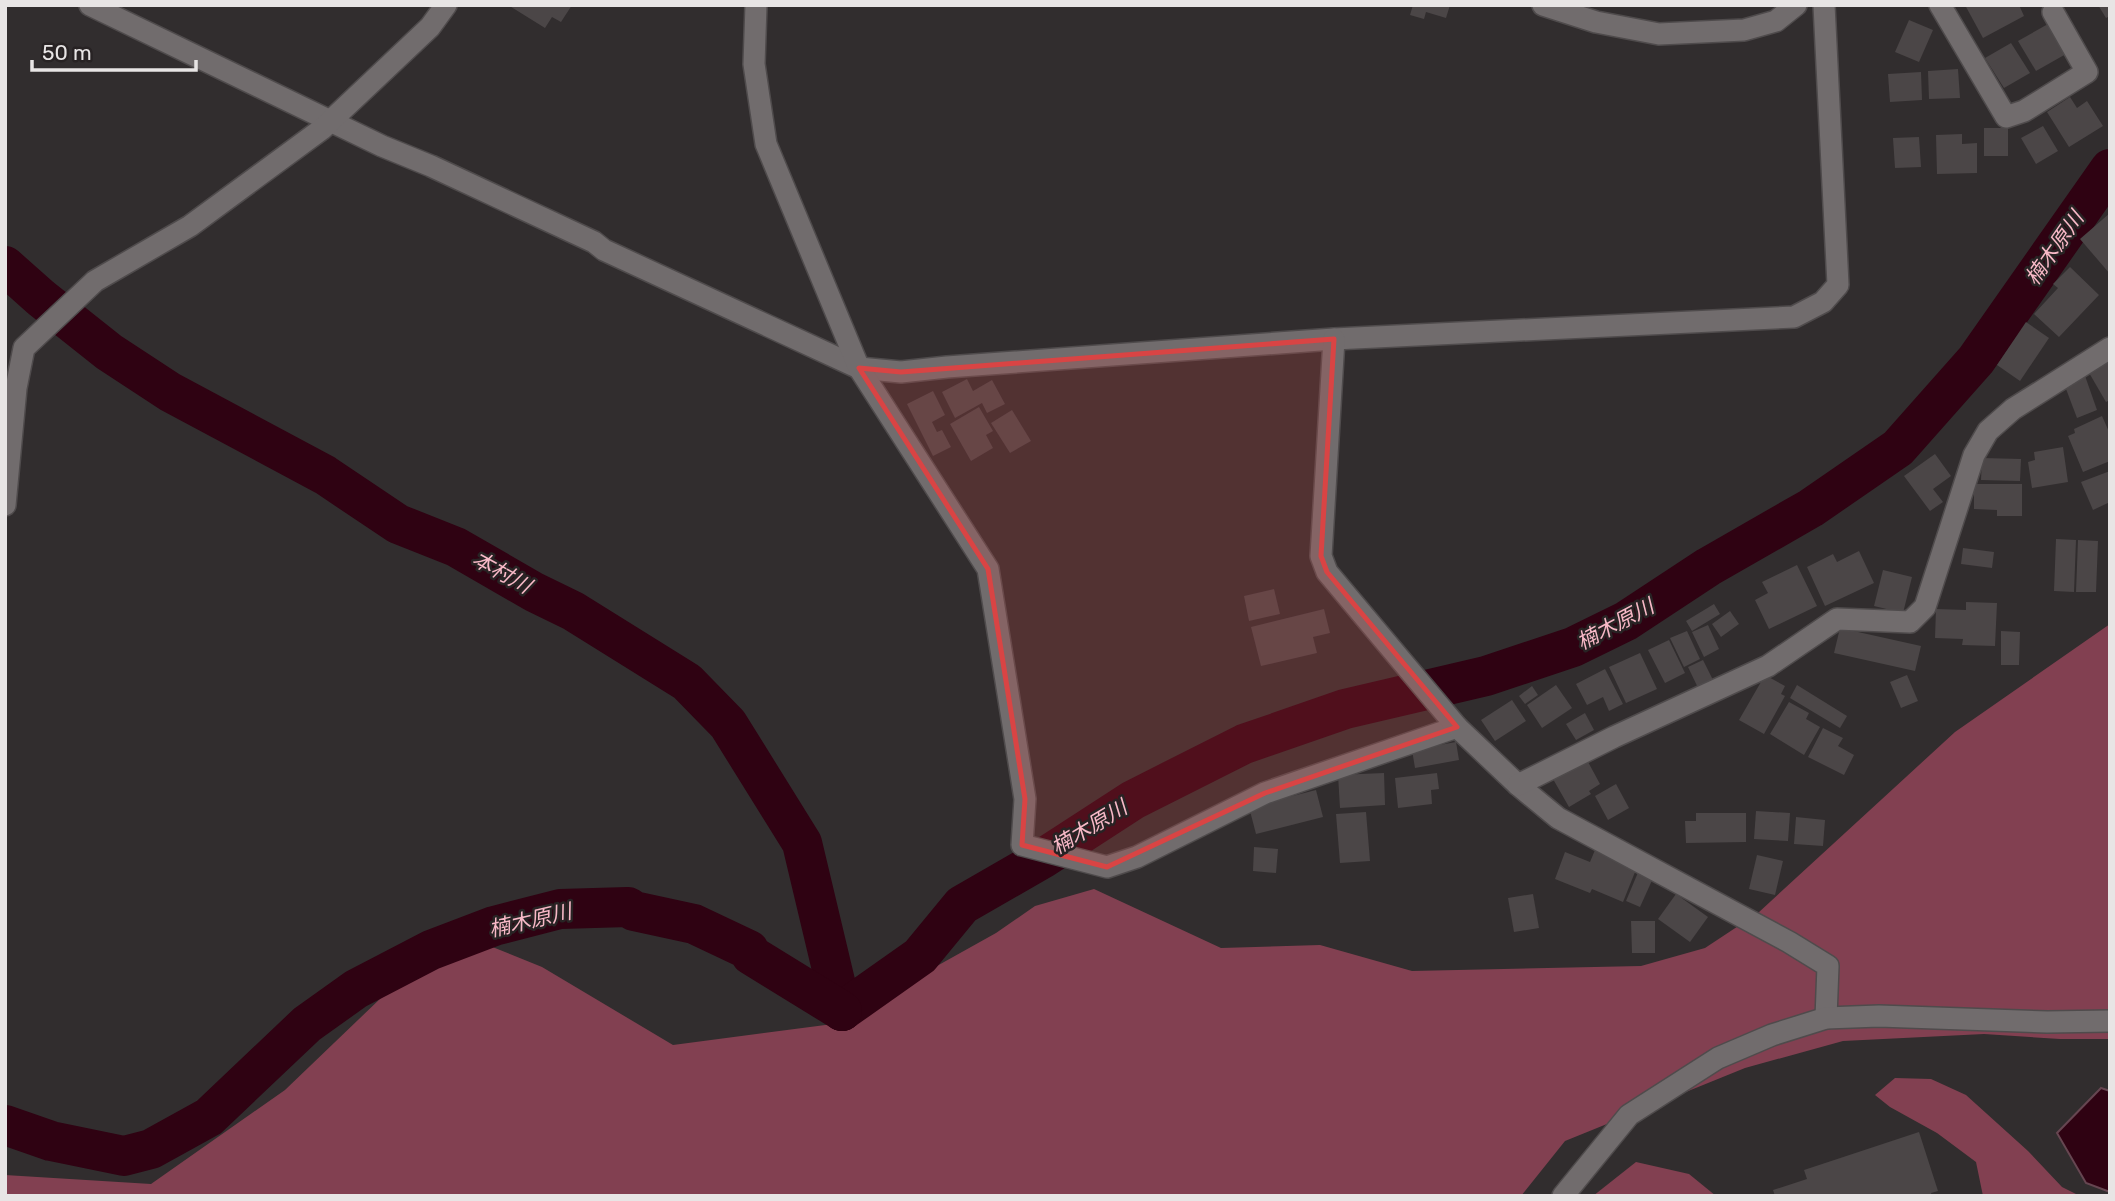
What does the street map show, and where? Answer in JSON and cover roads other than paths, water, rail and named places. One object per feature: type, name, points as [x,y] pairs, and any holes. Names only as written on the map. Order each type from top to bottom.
[{"type":"street","points":[[90,5],[594,242],[604,250],[859,368],[901,372],[1334,340],[1794,317],[1823,302],[1838,285],[1824,5]]},
{"type":"street","points":[[5,505],[16,388],[24,348],[95,281],[190,226],[332,121],[430,27],[446,5]]},
{"type":"street","points":[[756,5],[754,64],[766,144],[859,368],[988,569],[1025,799],[1021,845],[1107,867],[1137,857],[1265,793],[1451,720]]},
{"type":"street","points":[[1543,5],[1595,22],[1659,34],[1744,30],[1776,21],[1796,5]]},
{"type":"street","points":[[1940,5],[2006,117],[2024,111],[2087,72],[2053,12]]},
{"type":"street","points":[[1334,340],[1321,556],[1327,572],[1451,720],[1518,785],[1558,818],[1789,942],[1828,966],[1826,1018]]},
{"type":"street","points":[[1518,785],[1768,666],[1837,619],[1910,622],[1925,607],[1974,455],[1988,431],[2013,409],[2110,348]]},
{"type":"street","points":[[1563,1196],[1629,1115],[1718,1058],[1772,1035],[1826,1018],[1879,1016],[2046,1022],[2110,1021]]},
{"type":"waterway","name":"楠木原川","points":[[842,1011],[920,956],[962,905],[1042,859],[1133,800],[1244,744],[1345,709],[1486,676],[1573,647],[1626,621],[1708,567],[1811,508],[1898,448],[1976,360],[2110,169]]},
{"type":"waterway","name":"本村川","points":[[5,266],[109,352],[170,392],[325,475],[398,524],[456,547],[573,611],[687,682],[728,724],[802,843],[842,1011]]},
{"type":"waterway","name":"楠木原川","points":[[5,1125],[51,1141],[124,1156],[151,1149],[209,1117],[307,1024],[356,989],[431,950],[494,926],[560,909],[628,907],[634,911],[694,924],[749,950],[751,955],[842,1011]]}]
